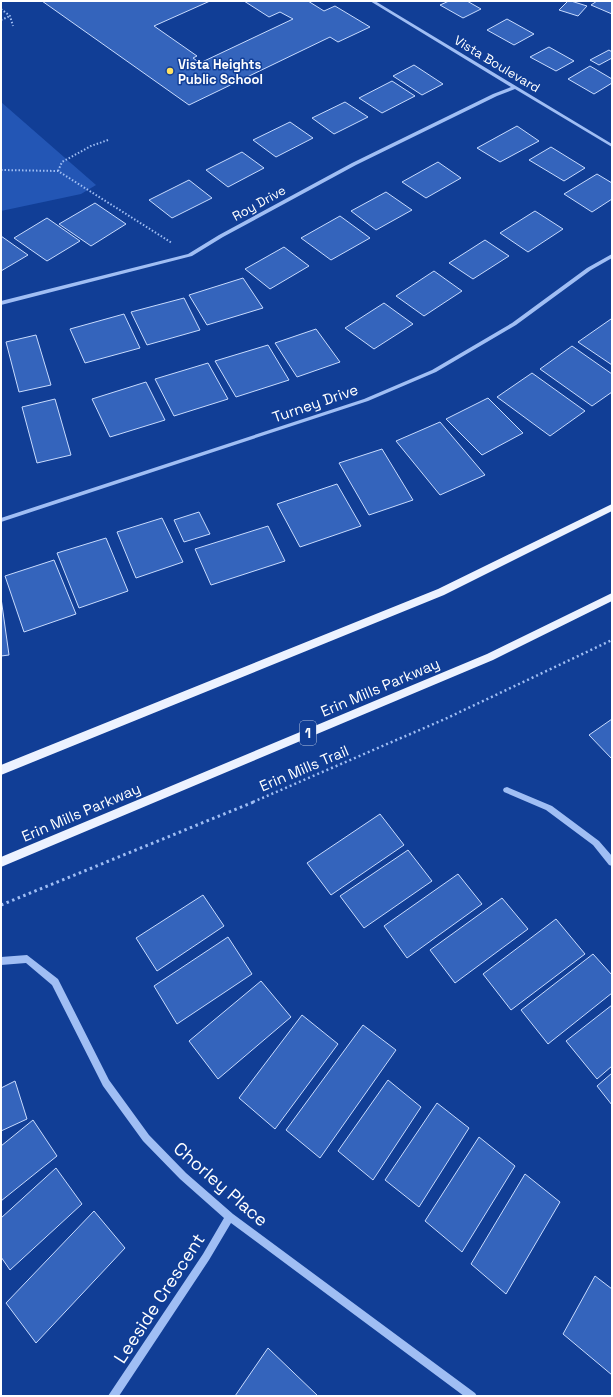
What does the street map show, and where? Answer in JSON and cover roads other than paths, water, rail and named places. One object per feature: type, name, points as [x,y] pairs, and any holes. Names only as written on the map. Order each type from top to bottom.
[{"type":"main road","points":[[1,770],[441,592],[612,507]]},
{"type":"main road","name":"Erin Mills Parkway","points":[[1,862],[490,657],[612,597]]},
{"type":"street","name":"Vista Boulevard","points":[[372,1],[612,146]]},
{"type":"street","name":"Roy Drive","points":[[1,303],[190,255],[354,164],[495,95],[516,87]]},
{"type":"street","name":"Turney Drive","points":[[1,520],[366,400],[427,374],[514,324],[589,269],[612,256]]},
{"type":"street","points":[[507,790],[549,808],[596,843],[612,862]]},
{"type":"street","name":"Chorley Place","points":[[1,961],[27,959],[55,982],[106,1083],[146,1138],[183,1176],[230,1217],[472,1396]]},
{"type":"street","name":"Leeside Crescent","points":[[113,1396],[206,1257],[230,1217]]},
{"type":"place","name":"Vista Heights Public School","points":[[170,71]]}]
